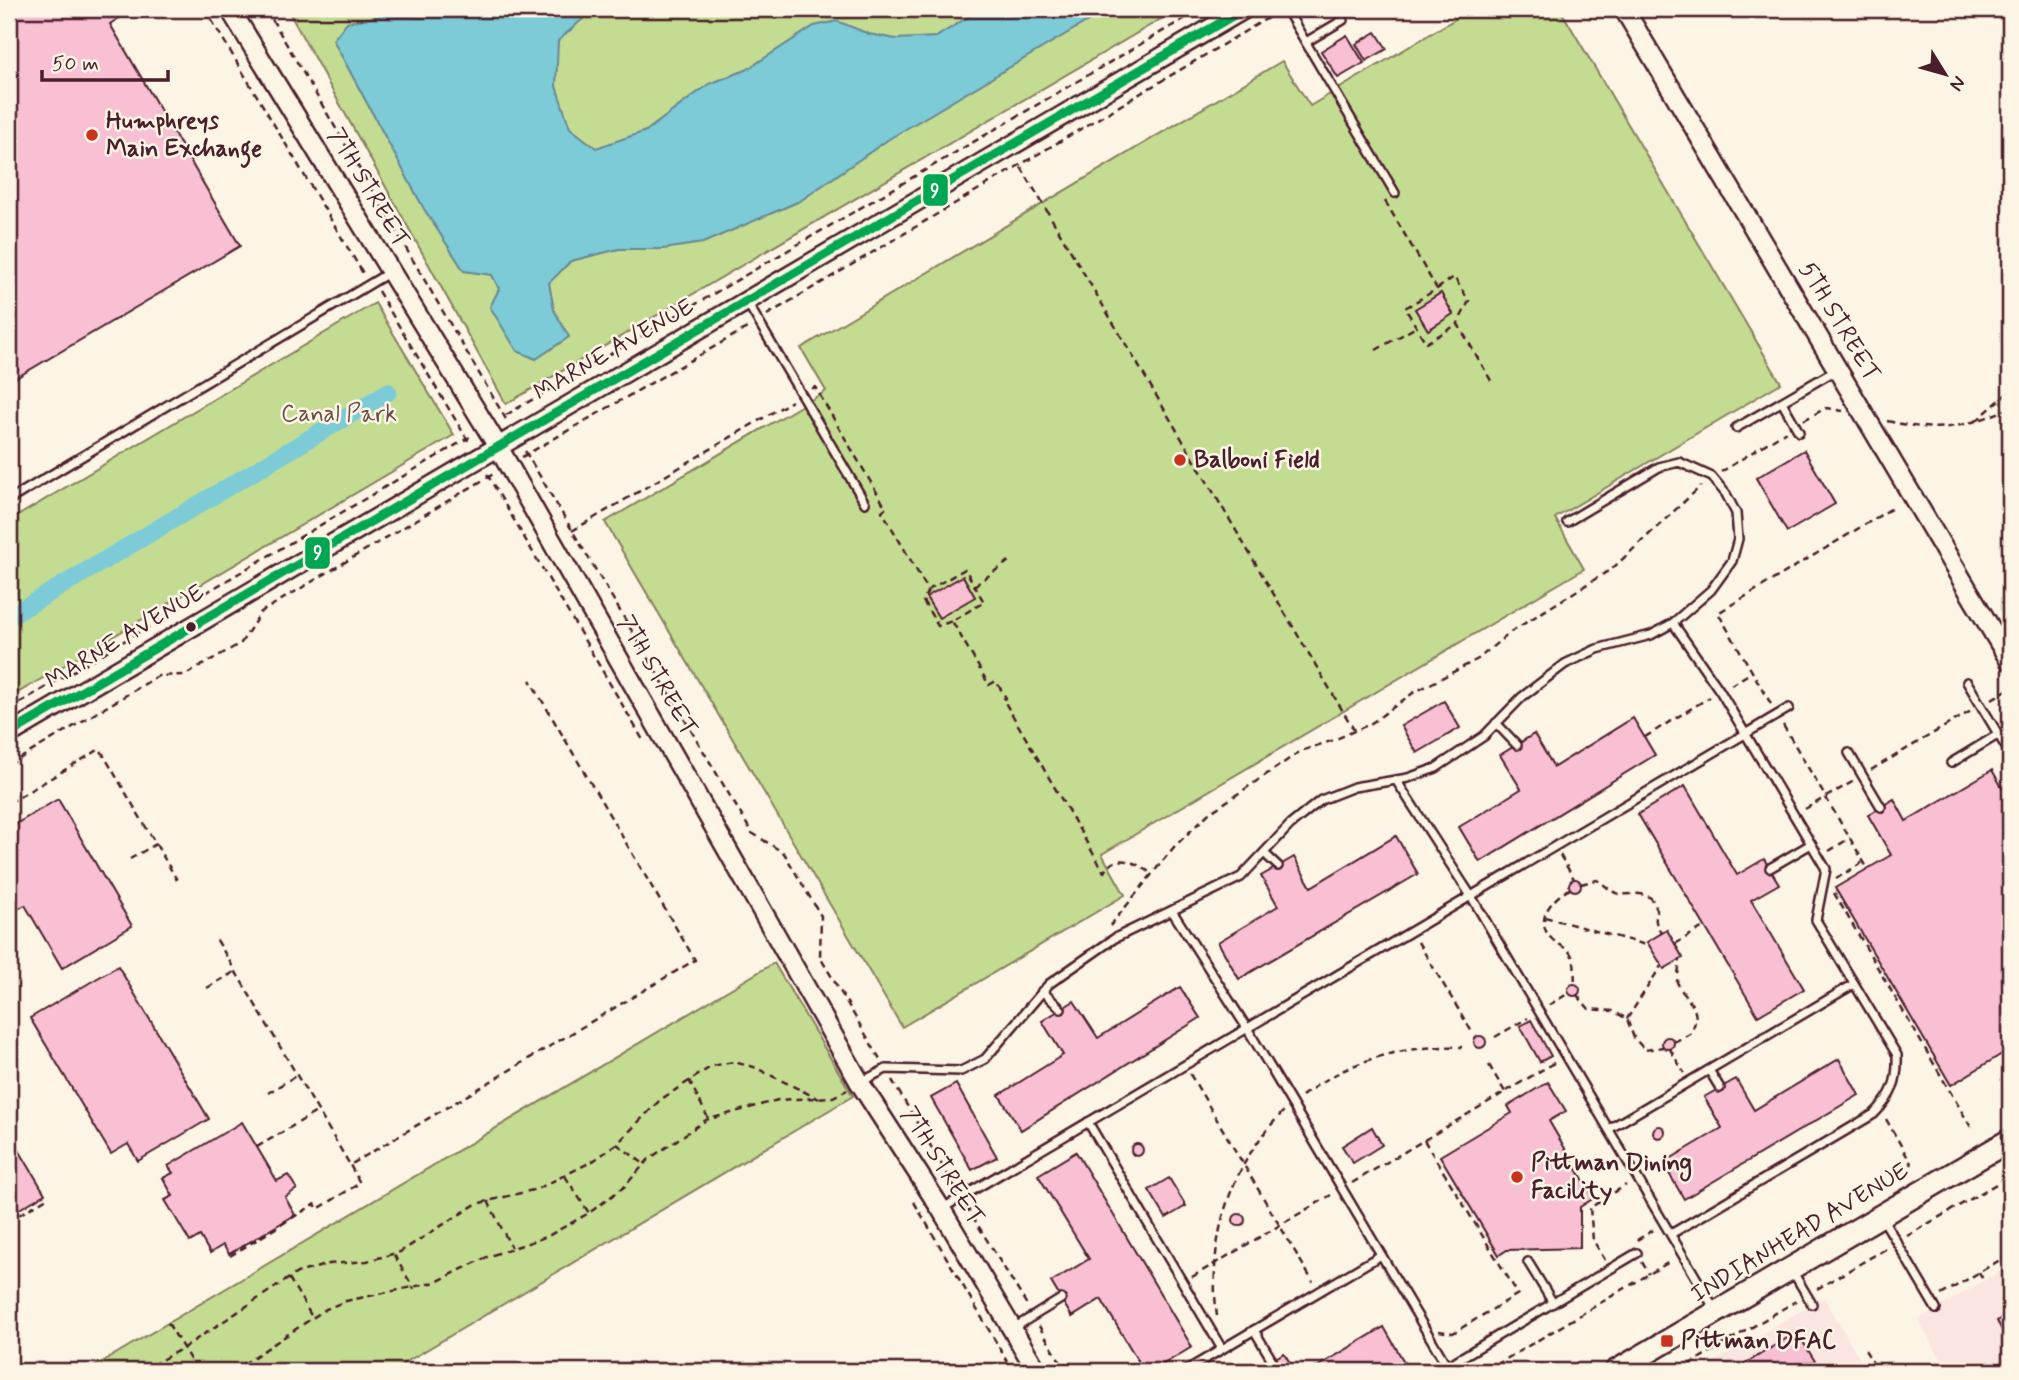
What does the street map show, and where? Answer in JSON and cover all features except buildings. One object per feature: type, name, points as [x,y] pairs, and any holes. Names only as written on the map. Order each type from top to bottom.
[{"type":"main road","name":"INDIANHEAD AVENUE","points":[[1616,1371],[2010,1140]]},
{"type":"street","name":"7TH STREET","points":[[230,9],[509,465],[857,1089],[941,1209],[1037,1371]]},
{"type":"street","name":"MARNE AVENUE","points":[[9,734],[497,445],[747,302],[1244,9]]},
{"type":"street","name":"5TH STREET","points":[[1625,9],[2010,661]]},
{"type":"lane","points":[[1284,9],[1395,194]]},
{"type":"lane","points":[[1306,42],[1343,20]]},
{"type":"lane","points":[[9,500],[391,272]]},
{"type":"lane","points":[[747,302],[865,503]]},
{"type":"lane","points":[[1736,428],[1839,369]]},
{"type":"lane","points":[[1782,402],[1797,428]]},
{"type":"lane","points":[[857,1089],[886,1069],[901,1067],[947,1072],[974,1066],[994,1051],[1042,991],[1115,938],[1241,877],[1290,825],[1321,800],[1354,787],[1396,780],[1436,768],[1484,736],[1548,675],[1565,664],[1597,649],[1651,635],[1673,623],[1711,590],[1732,561],[1738,539],[1736,513],[1726,494],[1712,477],[1679,462],[1659,467],[1567,522]]},
{"type":"lane","points":[[1671,1234],[1880,1108],[1891,1097],[1898,1076],[1897,1055],[1816,920],[1826,869],[1720,691],[1673,623]]},
{"type":"lane","points":[[1967,682],[2010,754]]},
{"type":"lane","points":[[941,1209],[1789,708]]},
{"type":"lane","points":[[1496,723],[1517,745]]},
{"type":"lane","points":[[1951,763],[1999,734]]},
{"type":"lane","points":[[1849,753],[1881,807]]},
{"type":"lane","points":[[1396,780],[1471,896],[1717,1312]]},
{"type":"lane","points":[[1770,868],[1811,844]]},
{"type":"lane","points":[[1265,854],[1278,866]]},
{"type":"lane","points":[[1172,911],[1247,1028],[1448,1368],[1637,1253]]},
{"type":"lane","points":[[1609,1129],[1854,984]]},
{"type":"lane","points":[[1042,991],[1060,1009]]},
{"type":"lane","points":[[1709,1070],[1720,1088]]},
{"type":"lane","points":[[1088,1122],[1222,1349]]},
{"type":"lane","points":[[1880,1215],[1936,1309]]},
{"type":"lane","points":[[1185,1371],[1381,1255]]},
{"type":"lane","points":[[1528,1262],[1553,1303]]},
{"type":"lane","points":[[1791,1268],[1812,1304]]},
{"type":"lane","points":[[1012,1329],[1061,1299]]},
{"type":"lane","points":[[1254,1330],[1272,1360]]},
{"type":"path","points":[[205,9],[356,266],[384,298],[643,740]]},
{"type":"path","points":[[266,9],[752,833],[784,853],[821,916],[820,957],[1066,1371]]},
{"type":"path","points":[[9,709],[1201,9]]},
{"type":"path","points":[[9,765],[158,676],[185,675],[241,643],[261,612],[1021,167],[1284,9]]},
{"type":"path","points":[[1021,167],[1355,731]]},
{"type":"path","points":[[1380,193],[1437,289]]},
{"type":"path","points":[[1454,277],[1469,302],[1458,324],[1426,343],[1405,308],[1437,289],[1454,277]]},
{"type":"path","points":[[1458,324],[1493,384]]},
{"type":"path","points":[[1376,350],[1416,327]]},
{"type":"path","points":[[572,531],[815,387],[886,508],[882,510],[928,590]]},
{"type":"path","points":[[1975,422],[2010,391]]},
{"type":"path","points":[[1109,927],[1152,874],[1208,814],[1301,751],[1355,731],[1413,693],[1478,659],[1509,633],[1602,575],[1712,477],[1797,428],[1825,408],[1936,429],[1975,422],[2010,408]]},
{"type":"path","points":[[1868,869],[1718,613],[1894,507]]},
{"type":"path","points":[[974,586],[1012,559]]},
{"type":"path","points":[[965,569],[984,602],[938,626],[923,601],[928,590],[965,569]]},
{"type":"path","points":[[952,621],[989,685],[996,681],[1006,698],[1003,699],[1104,872],[1114,863],[1126,860],[1135,862],[1152,874]]},
{"type":"path","points":[[1645,737],[1752,672]]},
{"type":"path","points":[[350,1165],[695,960],[530,680]]},
{"type":"path","points":[[1794,816],[2010,688]]},
{"type":"path","points":[[9,803],[100,749],[177,880]]},
{"type":"path","points":[[9,815],[15,825]]},
{"type":"path","points":[[1819,857],[1850,838]]},
{"type":"path","points":[[130,859],[156,844]]},
{"type":"path","points":[[1555,846],[1574,879]]},
{"type":"path","points":[[1828,883],[1864,862]]},
{"type":"path","points":[[1581,884],[1597,880],[1622,894],[1642,894],[1651,898],[1655,904],[1656,925],[1662,933]]},
{"type":"path","points":[[1570,889],[1553,900],[1545,917],[1547,935],[1570,952],[1575,984]]},
{"type":"path","points":[[1832,890],[1972,1129]]},
{"type":"path","points":[[1545,917],[1650,946]]},
{"type":"path","points":[[1675,944],[1705,926]]},
{"type":"path","points":[[1412,931],[1472,1032]]},
{"type":"path","points":[[217,940],[360,1183],[318,1209],[315,1204],[230,1256]]},
{"type":"path","points":[[1674,1042],[1690,1034],[1696,1017],[1695,1006],[1677,982],[1680,960]]},
{"type":"path","points":[[1627,1019],[1661,966]]},
{"type":"path","points":[[207,988],[236,971]]},
{"type":"path","points":[[1577,995],[1589,1009],[1613,1011],[1627,1019],[1634,1038],[1645,1050],[1663,1047]]},
{"type":"path","points":[[1222,1349],[1215,1300],[1219,1225],[1243,1164],[1269,1126],[1292,1103],[1345,1069],[1389,1052],[1425,1046],[1462,1047]]},
{"type":"path","points":[[1670,1049],[1690,1081]]},
{"type":"path","points":[[1183,1283],[1566,1056]]},
{"type":"path","points":[[141,1371],[183,1348],[289,1278],[321,1266],[368,1261],[393,1254],[419,1242],[476,1204],[537,1189],[565,1176],[617,1144],[660,1100],[712,1066],[733,1062],[754,1066],[819,1099]]},
{"type":"path","points":[[1184,1065],[1319,1292]]},
{"type":"path","points":[[1489,1065],[1505,1092]]},
{"type":"path","points":[[268,1093],[297,1075]]},
{"type":"path","points":[[689,1080],[708,1119]]},
{"type":"path","points":[[233,1371],[312,1317],[346,1301],[414,1289],[436,1282],[511,1247],[548,1236],[589,1213],[624,1187],[644,1164],[683,1134],[708,1119],[778,1100],[819,1099],[857,1089]]},
{"type":"path","points":[[1880,1108],[1912,1165]]},
{"type":"path","points":[[257,1147],[318,1111]]},
{"type":"path","points":[[1424,1140],[1518,1294],[1453,1333],[1425,1329]]},
{"type":"path","points":[[617,1144],[644,1164]]},
{"type":"path","points":[[565,1176],[589,1213]]},
{"type":"path","points":[[1678,1371],[2010,1176]]},
{"type":"path","points":[[1590,1208],[1637,1177]]},
{"type":"path","points":[[908,1192],[1013,1371]]},
{"type":"path","points":[[9,1221],[47,1198]]},
{"type":"path","points":[[488,1200],[511,1247]]},
{"type":"path","points":[[1587,1202],[1590,1208],[1592,1240],[1611,1269]]},
{"type":"path","points":[[1631,1244],[1665,1224]]},
{"type":"path","points":[[393,1254],[414,1289]]},
{"type":"path","points":[[1486,1371],[1683,1254]]},
{"type":"path","points":[[1931,1301],[2010,1254]]},
{"type":"path","points":[[1979,1272],[1984,1280]]},
{"type":"path","points":[[289,1278],[312,1317]]},
{"type":"path","points":[[168,1323],[197,1371]]},
{"type":"path","points":[[1865,1350],[1878,1371]]},
{"type":"shaded area","points":[[2010,1265],[2010,1371],[1948,1371],[1918,1320]]},
{"type":"shaded area","points":[[1824,1297],[1867,1371],[1698,1371]]},
{"type":"green space","points":[[340,9],[1178,9],[506,404],[290,14]]},
{"type":"green space","name":"Balboni Field","points":[[1472,9],[1560,9],[1781,383],[1555,518],[1584,569],[1102,854],[1125,895],[902,1027],[605,522],[826,391],[801,348],[1282,61],[1310,106]]},
{"type":"green space","name":"Canal Park","points":[[375,303],[454,435],[9,698],[9,521]]},
{"type":"green space","points":[[774,963],[853,1096],[391,1371],[87,1371]]},
{"type":"water","points":[[452,9],[594,9],[558,41],[556,86],[570,128],[596,148],[646,131],[709,84],[746,70],[814,26],[837,21],[869,34],[896,39],[936,37],[981,9],[1108,9],[889,139],[800,201],[703,243],[663,249],[619,249],[571,261],[549,283],[554,310],[569,337],[536,359],[517,351],[490,307],[499,289],[492,275],[464,271],[424,209],[333,40],[347,22],[386,15],[424,18]]},
{"type":"waterway","points":[[9,617],[388,392]]},
{"type":"transit line","name":"9","points":[[9,734],[1244,9]]},
{"type":"place","name":"Humphreys Main Exchange","points":[[92,135]]},
{"type":"place","name":"Balboni Field","points":[[1180,460]]},
{"type":"place","name":"Pittman Dining Facility","points":[[1517,1177]]},
{"type":"place","name":"Pittman DFAC","points":[[1667,1341]]}]
